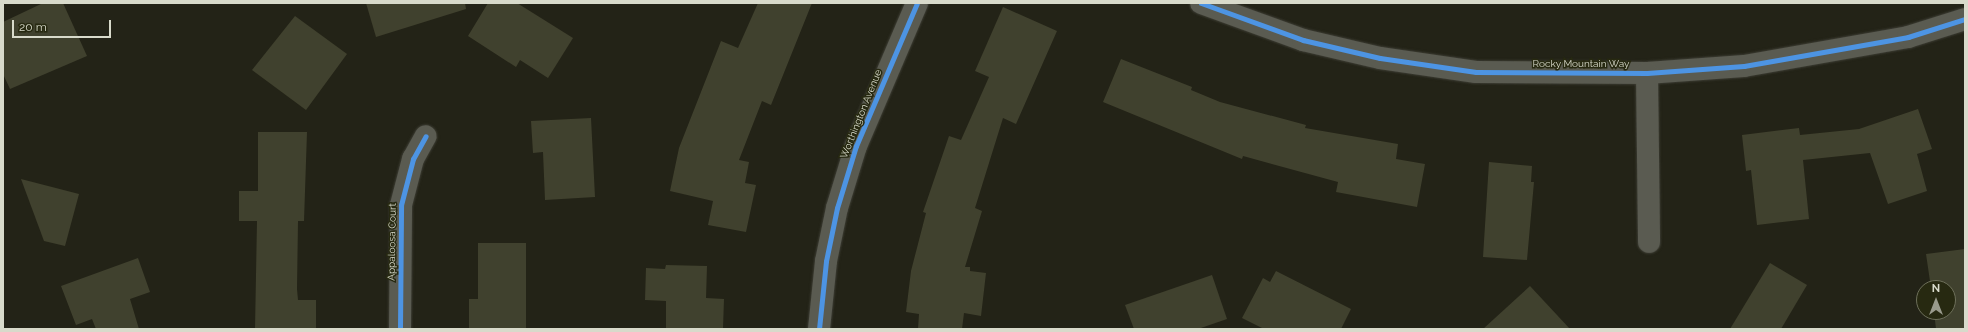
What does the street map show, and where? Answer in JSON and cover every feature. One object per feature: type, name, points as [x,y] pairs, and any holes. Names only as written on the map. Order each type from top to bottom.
[{"type":"street","name":"Worthington Avenue","points":[[819,329],[826,262],[837,208],[856,146],[917,3]]},
{"type":"street","name":"Rocky Mountain Way","points":[[1201,3],[1303,40],[1380,58],[1476,72],[1647,73],[1744,66],[1822,54],[1908,36],[1965,19]]},
{"type":"street","points":[[1647,73],[1649,242]]},
{"type":"street","name":"Appaloosa Court","points":[[400,329],[400,205],[413,159],[426,136]]},
{"type":"building","points":[[43,3],[63,3],[87,56],[10,89],[3,74],[3,22]]},
{"type":"building","points":[[366,3],[465,3],[466,9],[376,37]]},
{"type":"building","points":[[488,3],[517,3],[573,38],[548,78],[520,60],[516,67],[468,36]]},
{"type":"building","points":[[758,3],[812,3],[771,105],[762,101],[739,160],[749,162],[745,183],[756,185],[746,232],[708,225],[713,201],[670,191],[679,148],[721,41],[738,48]]},
{"type":"building","points":[[1003,7],[1057,31],[1016,124],[1003,118],[975,208],[982,211],[965,267],[970,267],[970,271],[986,273],[981,316],[964,313],[962,329],[918,329],[919,314],[906,312],[911,271],[926,213],[923,212],[949,136],[961,140],[989,77],[975,71]]},
{"type":"building","points":[[295,16],[347,54],[306,110],[252,70]]},
{"type":"building","points":[[1121,59],[1192,87],[1191,90],[1220,102],[1306,125],[1305,128],[1398,144],[1396,159],[1425,164],[1417,207],[1336,192],[1338,182],[1243,156],[1242,159],[1103,102]]},
{"type":"building","points":[[1918,109],[1932,149],[1917,154],[1927,191],[1888,204],[1870,153],[1803,160],[1809,219],[1757,225],[1751,170],[1746,171],[1742,135],[1799,128],[1800,135],[1859,129]]},
{"type":"building","points":[[591,118],[595,197],[545,200],[543,152],[533,153],[531,121]]},
{"type":"building","points":[[258,132],[307,132],[304,221],[298,221],[297,289],[298,300],[316,300],[316,329],[255,329],[257,221],[239,221],[239,191],[258,191]]},
{"type":"building","points":[[1489,162],[1532,166],[1531,182],[1534,182],[1527,260],[1483,257]]},
{"type":"building","points":[[21,179],[79,194],[65,246],[44,241]]},
{"type":"building","points":[[478,243],[526,243],[526,329],[469,329],[469,299],[478,299]]},
{"type":"building","points":[[1965,249],[1965,329],[1936,329],[1935,320],[1956,320],[1956,280],[1930,280],[1926,254]]},
{"type":"building","points":[[138,258],[150,292],[130,299],[139,329],[96,329],[92,319],[76,325],[61,286]]},
{"type":"building","points":[[1770,263],[1807,285],[1781,329],[1730,329]]},
{"type":"building","points":[[666,265],[707,266],[706,298],[724,299],[723,329],[666,329],[666,301],[645,300],[646,268],[665,269]]},
{"type":"building","points":[[1276,271],[1351,309],[1341,329],[1264,329],[1242,318],[1263,278],[1270,282]]},
{"type":"building","points":[[1212,275],[1227,319],[1198,329],[1134,329],[1125,305]]},
{"type":"building","points":[[1530,286],[1570,329],[1483,329]]},
{"type":"cycle path","points":[[819,329],[826,261],[837,208],[856,146],[917,3]]},
{"type":"cycle path","points":[[1201,3],[1303,40],[1380,58],[1476,72],[1647,73],[1744,66],[1908,37],[1965,19]]},
{"type":"cycle path","points":[[400,329],[401,205],[413,159],[426,136]]}]
